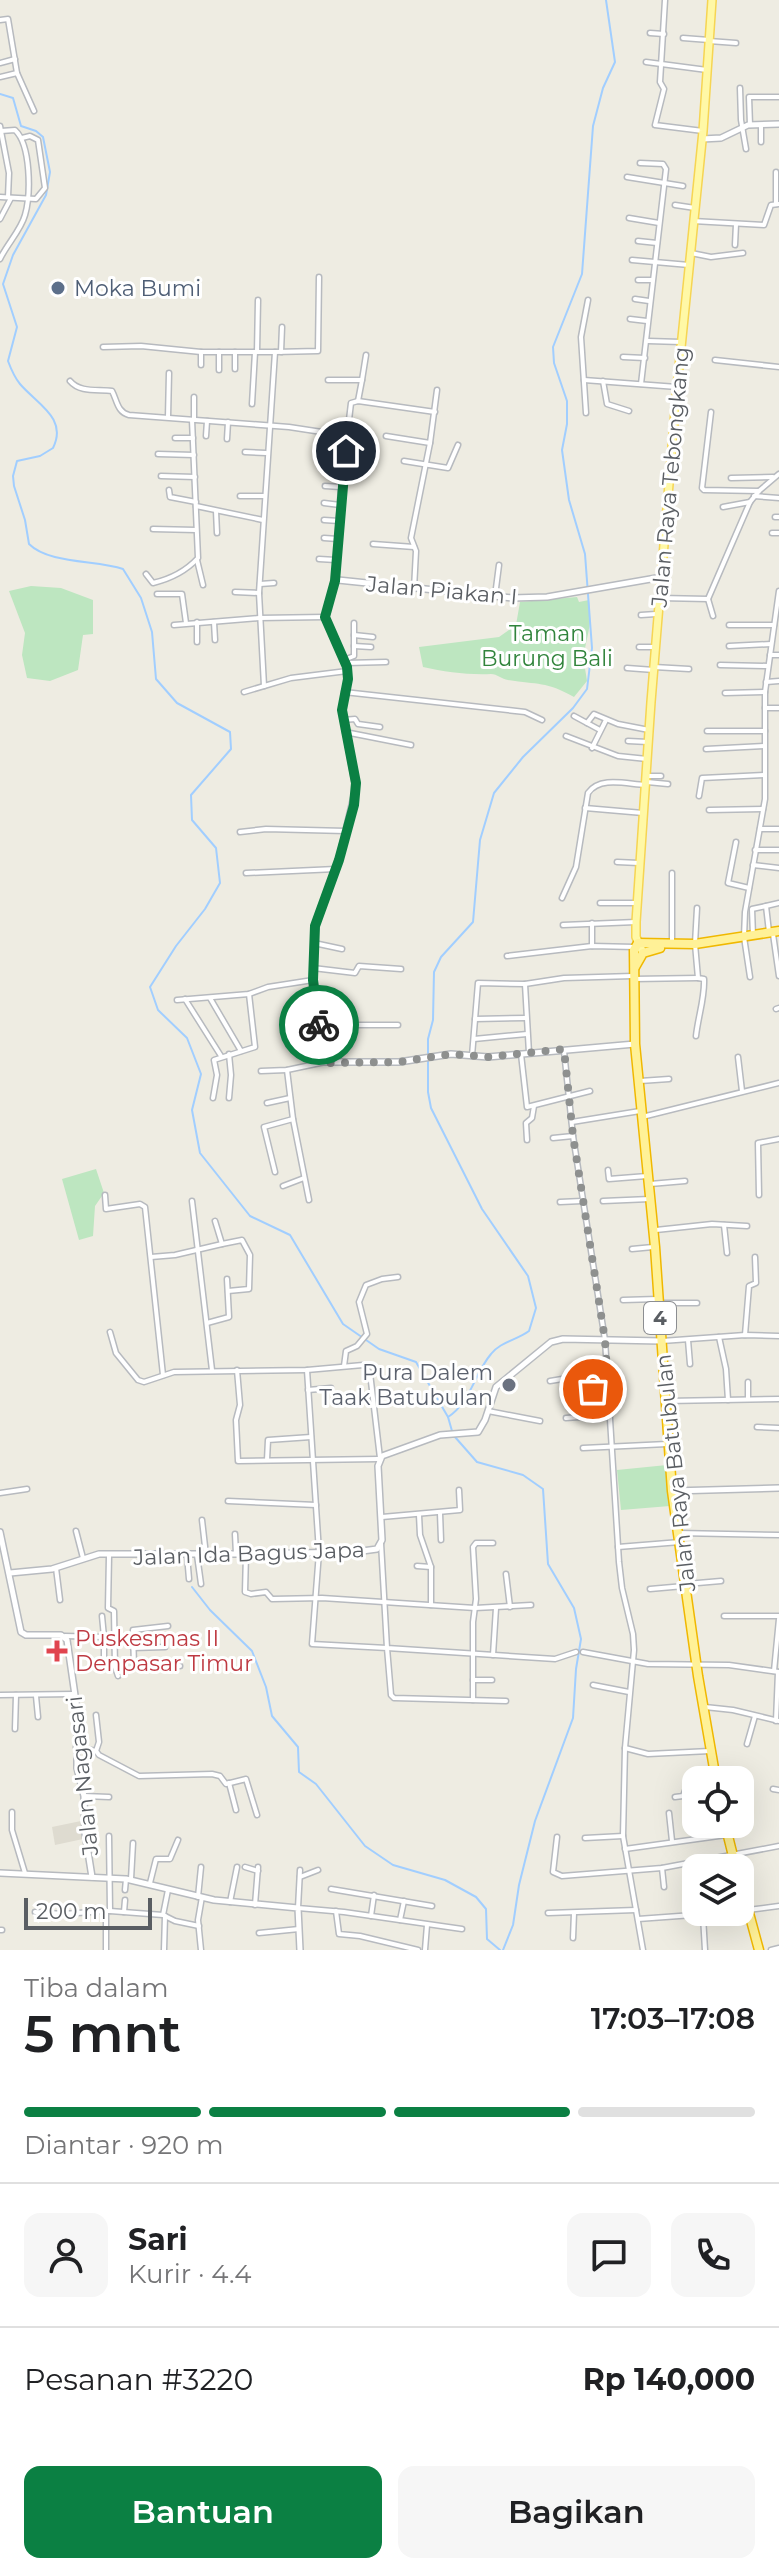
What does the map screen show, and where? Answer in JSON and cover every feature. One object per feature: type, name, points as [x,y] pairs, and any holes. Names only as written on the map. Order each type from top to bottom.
[{"type":"highway","points":[[638,948],[695,944],[774,932]]},
{"type":"highway","name":"Jalan Raya Batubulan","points":[[638,948],[633,976],[637,1081],[655,1247],[672,1491],[714,1766]]},
{"type":"highway","points":[[748,1926],[759,1950]]},
{"type":"main road","name":"Jalan Raya Tebongkang","points":[[638,948],[636,922],[648,742],[712,0]]},
{"type":"street","points":[[665,0],[660,82],[664,91],[655,125],[721,138],[747,125],[779,124]]},
{"type":"street","points":[[0,10],[2,19],[8,19],[17,73],[34,111]]},
{"type":"street","points":[[650,33],[664,34]]},
{"type":"street","points":[[683,38],[736,43]]},
{"type":"street","points":[[0,63],[15,59]]},
{"type":"street","points":[[646,62],[707,70]]},
{"type":"street","points":[[0,77],[17,73]]},
{"type":"street","points":[[740,88],[747,125]]},
{"type":"street","points":[[746,149],[749,97],[779,97]]},
{"type":"street","points":[[761,125],[761,142]]},
{"type":"street","points":[[0,219],[9,173],[0,128],[15,130],[22,138],[29,180],[24,218],[0,259]]},
{"type":"street","points":[[6,197],[39,197],[45,185],[38,140],[32,136],[22,138]]},
{"type":"street","points":[[640,163],[663,164],[666,169],[641,384]]},
{"type":"street","points":[[693,221],[766,225],[771,205],[777,204],[776,172]]},
{"type":"street","points":[[627,177],[683,186]]},
{"type":"street","points":[[675,205],[695,208]]},
{"type":"street","points":[[629,218],[659,223]]},
{"type":"street","points":[[735,245],[736,224]]},
{"type":"street","points":[[638,241],[657,243]]},
{"type":"street","points":[[691,253],[711,257],[743,253]]},
{"type":"street","points":[[632,260],[689,265]]},
{"type":"street","points":[[103,347],[141,346],[201,352],[318,351],[319,277]]},
{"type":"street","points":[[638,280],[652,280]]},
{"type":"street","points":[[635,299],[649,301]]},
{"type":"street","points":[[252,404],[258,300]]},
{"type":"street","points":[[586,413],[581,337],[588,300]]},
{"type":"street","points":[[630,319],[647,321]]},
{"type":"street","points":[[264,686],[259,593],[266,453],[282,327]]},
{"type":"street","points":[[648,341],[682,342]]},
{"type":"street","points":[[201,352],[201,365]]},
{"type":"street","points":[[219,352],[219,370]]},
{"type":"street","points":[[235,352],[235,369]]},
{"type":"street","points":[[358,401],[366,355]]},
{"type":"street","points":[[623,357],[645,358]]},
{"type":"street","points":[[715,360],[779,367]]},
{"type":"street","points":[[168,417],[169,373]]},
{"type":"street","points":[[328,380],[362,380]]},
{"type":"street","points":[[584,380],[677,387]]},
{"type":"street","points":[[70,381],[75,387],[83,389],[112,391],[116,403],[125,414],[348,436]]},
{"type":"street","points":[[603,381],[607,404],[629,411]]},
{"type":"street","points":[[414,589],[416,551],[411,538],[437,390]]},
{"type":"street","points":[[194,397],[197,560],[203,585]]},
{"type":"street","points":[[335,581],[341,487],[351,403],[358,401],[435,412]]},
{"type":"street","points":[[711,412],[702,488],[759,491]]},
{"type":"street","points":[[206,436],[207,421]]},
{"type":"street","points":[[227,439],[228,422]]},
{"type":"street","points":[[386,436],[430,443]]},
{"type":"street","points":[[175,438],[193,438]]},
{"type":"street","points":[[404,461],[448,468],[458,445]]},
{"type":"street","points":[[325,450],[370,457]]},
{"type":"street","points":[[245,452],[266,453]]},
{"type":"street","points":[[158,454],[194,455]]},
{"type":"street","points":[[322,469],[343,470]]},
{"type":"street","points":[[713,616],[708,599],[750,502],[777,475]]},
{"type":"street","points":[[731,478],[777,475]]},
{"type":"street","points":[[161,476],[195,477]]},
{"type":"street","points":[[325,486],[341,487]]},
{"type":"street","points":[[169,490],[170,497],[216,511],[263,520]]},
{"type":"street","points":[[240,496],[265,496]]},
{"type":"street","points":[[754,496],[779,498]]},
{"type":"street","points":[[723,507],[750,502]]},
{"type":"street","points":[[324,503],[340,505]]},
{"type":"street","points":[[216,511],[217,533]]},
{"type":"street","points":[[324,520],[339,521]]},
{"type":"street","points":[[153,529],[196,530]]},
{"type":"street","points":[[772,533],[779,533]]},
{"type":"street","points":[[324,538],[338,539]]},
{"type":"street","points":[[373,544],[414,547]]},
{"type":"street","points":[[319,559],[336,560]]},
{"type":"street","points":[[146,574],[153,583],[180,573],[197,560]]},
{"type":"street","points":[[495,596],[499,565]]},
{"type":"street","name":"Jalan Piakan I","points":[[325,617],[335,581],[495,596],[547,597],[662,577]]},
{"type":"street","points":[[260,584],[274,583]]},
{"type":"street","points":[[750,977],[749,888],[763,809],[765,692],[779,591]]},
{"type":"street","points":[[235,592],[259,593]]},
{"type":"street","points":[[157,594],[182,593],[186,623]]},
{"type":"street","points":[[660,598],[708,599]]},
{"type":"street","points":[[641,615],[659,614]]},
{"type":"street","points":[[174,625],[259,618],[325,617],[345,662],[347,671],[342,710],[356,783],[354,805],[336,869],[316,922],[313,980],[325,1062]]},
{"type":"street","points":[[197,622],[197,642]]},
{"type":"street","points":[[214,622],[215,640]]},
{"type":"street","points":[[345,662],[354,658],[354,623]]},
{"type":"street","points":[[729,625],[774,625]]},
{"type":"street","points":[[354,635],[373,637]]},
{"type":"street","points":[[772,636],[779,636]]},
{"type":"street","points":[[729,646],[771,644]]},
{"type":"street","points":[[354,646],[371,647]]},
{"type":"street","points":[[639,647],[656,647]]},
{"type":"street","points":[[770,655],[779,655]]},
{"type":"street","points":[[345,662],[386,662]]},
{"type":"street","points":[[720,665],[768,666]]},
{"type":"street","points":[[627,668],[689,669]]},
{"type":"street","points":[[244,692],[291,678],[347,671]]},
{"type":"street","points":[[766,682],[779,681]]},
{"type":"street","points":[[344,692],[525,712],[542,720]]},
{"type":"street","points":[[725,693],[765,692]]},
{"type":"street","points":[[765,708],[779,708]]},
{"type":"street","points":[[587,723],[593,714],[649,730]]},
{"type":"street","points":[[574,716],[601,730]]},
{"type":"street","points":[[343,720],[355,719],[358,724],[380,727]]},
{"type":"street","points":[[592,748],[606,720]]},
{"type":"street","points":[[707,731],[765,731]]},
{"type":"street","points":[[345,732],[411,745]]},
{"type":"street","points":[[566,736],[622,757],[647,759]]},
{"type":"street","points":[[628,741],[648,742]]},
{"type":"street","points":[[706,749],[764,746]]},
{"type":"street","points":[[699,796],[702,778],[764,775]]},
{"type":"street","points":[[646,781],[661,776]]},
{"type":"street","points":[[562,898],[576,867],[588,793],[597,783],[646,781],[668,784]]},
{"type":"street","points":[[585,808],[643,813]]},
{"type":"street","points":[[709,810],[763,809]]},
{"type":"street","points":[[240,832],[266,829],[346,831]]},
{"type":"street","points":[[760,829],[779,829]]},
{"type":"street","points":[[736,842],[728,883],[749,888]]},
{"type":"street","points":[[755,850],[779,850]]},
{"type":"street","points":[[617,862],[640,863]]},
{"type":"street","points":[[753,865],[779,868]]},
{"type":"street","points":[[246,873],[336,869]]},
{"type":"street","points":[[670,945],[672,873]]},
{"type":"street","points":[[600,903],[637,903]]},
{"type":"street","points":[[748,937],[752,909],[779,903]]},
{"type":"street","points":[[766,906],[774,932],[779,976]]},
{"type":"street","points":[[697,908],[695,944],[698,978]]},
{"type":"street","points":[[563,925],[636,922]]},
{"type":"street","points":[[592,923],[592,946]]},
{"type":"street","points":[[314,943],[342,949]]},
{"type":"street","points":[[507,956],[592,946],[638,948]]},
{"type":"street","points":[[313,968],[355,973],[359,966],[401,969]]},
{"type":"street","points":[[472,1056],[478,983],[525,984],[553,979],[633,976],[704,979],[696,1036]]},
{"type":"street","points":[[177,1000],[249,994],[268,987],[313,980]]},
{"type":"street","points":[[525,984],[529,1053]]},
{"type":"street","points":[[213,1098],[217,1075],[213,1061],[255,1046],[249,994]]},
{"type":"street","points":[[210,998],[241,1051]]},
{"type":"street","points":[[185,999],[221,1056]]},
{"type":"street","points":[[475,1019],[526,1018]]},
{"type":"street","points":[[319,1025],[398,1025]]},
{"type":"street","points":[[473,1039],[527,1034]]},
{"type":"street","points":[[261,1071],[287,1070],[325,1062],[399,1062],[437,1056],[521,1054],[635,1044]]},
{"type":"street","points":[[564,1049],[582,1201],[605,1340],[621,1580],[633,1634],[623,1836],[643,1950]]},
{"type":"street","points":[[229,1054],[229,1098]]},
{"type":"street","points":[[521,1054],[526,1104],[534,1106],[590,1091]]},
{"type":"street","points":[[738,1057],[742,1091]]},
{"type":"street","points":[[287,1070],[309,1200]]},
{"type":"street","points":[[637,1081],[669,1079]]},
{"type":"street","points":[[572,1122],[641,1114],[779,1083]]},
{"type":"street","points":[[267,1103],[290,1098]]},
{"type":"street","points":[[527,1140],[526,1123],[532,1118],[534,1106]]},
{"type":"street","points":[[275,1172],[264,1127],[293,1119]]},
{"type":"street","points":[[553,1138],[573,1136]]},
{"type":"street","points":[[759,1195],[758,1143],[779,1139]]},
{"type":"street","points":[[608,1170],[609,1179],[685,1181]]},
{"type":"street","points":[[283,1186],[304,1178]]},
{"type":"street","points":[[105,1195],[106,1209],[144,1206],[163,1375]]},
{"type":"street","points":[[603,1201],[650,1199]]},
{"type":"street","points":[[192,1201],[212,1370]]},
{"type":"street","points":[[560,1202],[582,1201]]},
{"type":"street","points":[[215,1221],[222,1244]]},
{"type":"street","points":[[724,1225],[727,1253]]},
{"type":"street","points":[[653,1230],[747,1226]]},
{"type":"street","points":[[151,1257],[244,1241],[250,1255],[249,1289],[228,1291]]},
{"type":"street","points":[[632,1249],[655,1247]]},
{"type":"street","points":[[745,1335],[749,1286],[756,1282],[755,1257]]},
{"type":"street","points":[[344,1366],[346,1351],[367,1334],[359,1302],[366,1285],[398,1277]]},
{"type":"street","points":[[206,1323],[229,1317],[227,1279]]},
{"type":"street","points":[[623,1300],[697,1303]]},
{"type":"street","points":[[110,1332],[116,1353],[138,1380],[212,1370],[307,1370],[361,1364],[368,1369],[380,1458]]},
{"type":"street","points":[[237,1370],[240,1405],[236,1420],[237,1460],[380,1458],[442,1434],[480,1430],[498,1384],[548,1344],[559,1340],[662,1341],[745,1335],[779,1336]]},
{"type":"street","points":[[719,1337],[728,1400]]},
{"type":"street","points":[[688,1340],[690,1364]]},
{"type":"street","points":[[550,1381],[607,1369]]},
{"type":"street","points":[[307,1370],[319,1552],[313,1645],[555,1659],[576,1652]]},
{"type":"street","points":[[574,1377],[579,1417]]},
{"type":"street","points":[[748,1382],[748,1399]]},
{"type":"street","points":[[308,1390],[331,1388]]},
{"type":"street","points":[[574,1389],[608,1389]]},
{"type":"street","points":[[667,1401],[779,1399]]},
{"type":"street","points":[[488,1411],[540,1421]]},
{"type":"street","points":[[566,1418],[609,1417]]},
{"type":"street","points":[[757,1427],[779,1428]]},
{"type":"street","points":[[267,1460],[268,1440],[311,1437]]},
{"type":"street","points":[[583,1448],[669,1444]]},
{"type":"street","name":"Jalan Ida Bagus Japa","points":[[10,1573],[56,1568],[99,1554],[206,1555],[375,1550],[381,1543],[380,1458]]},
{"type":"street","points":[[672,1491],[779,1488]]},
{"type":"street","points":[[0,1493],[27,1489]]},
{"type":"street","points":[[382,1517],[460,1510],[459,1490]]},
{"type":"street","points":[[228,1501],[316,1505]]},
{"type":"street","points":[[440,1513],[441,1540]]},
{"type":"street","points":[[419,1515],[420,1535],[431,1567],[431,1605]]},
{"type":"street","points":[[202,1520],[206,1555]]},
{"type":"street","points":[[76,1531],[83,1558]]},
{"type":"street","points":[[0,1532],[22,1633],[104,1637]]},
{"type":"street","points":[[235,1534],[236,1554]]},
{"type":"street","points":[[618,1547],[679,1537],[779,1535]]},
{"type":"street","points":[[381,1543],[393,1698],[506,1701]]},
{"type":"street","points":[[473,1700],[474,1544],[493,1543]]},
{"type":"street","points":[[375,1550],[383,1558]]},
{"type":"street","points":[[246,1554],[247,1593],[267,1592],[272,1599],[318,1598],[475,1608],[531,1605]]},
{"type":"street","points":[[187,1555],[189,1579]]},
{"type":"street","points":[[197,1555],[201,1584]]},
{"type":"street","points":[[109,1556],[108,1608],[114,1611],[115,1667],[118,1676]]},
{"type":"street","points":[[417,1566],[431,1567]]},
{"type":"street","points":[[56,1568],[60,1600]]},
{"type":"street","points":[[506,1574],[510,1607]]},
{"type":"street","points":[[650,1589],[721,1581]]},
{"type":"street","points":[[493,1655],[496,1608]]},
{"type":"street","points":[[102,1616],[104,1665]]},
{"type":"street","points":[[703,1707],[733,1710],[778,1721],[779,1618],[724,1616]]},
{"type":"street","points":[[168,1626],[133,1630],[134,1666],[180,1666]]},
{"type":"street","name":"Jalan Nagasari","points":[[65,1636],[77,1709],[78,1772],[84,1796],[85,1833],[92,1877]]},
{"type":"street","points":[[116,1638],[133,1637]]},
{"type":"street","points":[[133,1648],[165,1647]]},
{"type":"street","points":[[583,1652],[634,1662],[696,1663],[777,1671]]},
{"type":"street","points":[[473,1680],[492,1680]]},
{"type":"street","points":[[593,1685],[629,1692]]},
{"type":"street","points":[[0,1695],[74,1694]]},
{"type":"street","points":[[15,1729],[16,1695]]},
{"type":"street","points":[[36,1696],[38,1717]]},
{"type":"street","points":[[96,1715],[99,1742],[96,1751]]},
{"type":"street","points":[[747,1744],[755,1716]]},
{"type":"street","points":[[76,1747],[96,1751],[139,1776],[212,1774],[220,1776],[224,1784],[246,1779],[257,1815]]},
{"type":"street","points":[[625,1748],[648,1754],[711,1751]]},
{"type":"street","points":[[229,1783],[236,1810]]},
{"type":"street","points":[[84,1796],[109,1797]]},
{"type":"street","points":[[675,1797],[682,1796]]},
{"type":"street","points":[[12,1812],[12,1830],[25,1873]]},
{"type":"street","points":[[669,1813],[672,1841]]},
{"type":"street","points":[[106,1950],[111,1878],[109,1836]]},
{"type":"street","points":[[585,1838],[623,1836]]},
{"type":"street","points":[[557,1837],[554,1875],[590,1876],[682,1864]]},
{"type":"street","points":[[625,1849],[696,1838]]},
{"type":"street","points":[[150,1883],[156,1859],[171,1859],[178,1840]]},
{"type":"street","points":[[125,1890],[133,1843]]},
{"type":"street","points":[[737,1854],[779,1846]]},
{"type":"street","points":[[201,1867],[201,1950]]},
{"type":"street","points":[[230,1902],[237,1867]]},
{"type":"street","points":[[245,1867],[258,1869],[255,1905]]},
{"type":"street","points":[[662,1868],[664,1887]]},
{"type":"street","points":[[300,1870],[300,1950]]},
{"type":"street","points":[[300,1877],[318,1870]]},
{"type":"street","points":[[0,1873],[128,1879],[230,1902],[336,1911],[462,1929]]},
{"type":"street","points":[[164,1950],[168,1888]]},
{"type":"street","points":[[331,1889],[432,1906]]},
{"type":"street","points":[[371,1916],[374,1895]]},
{"type":"street","points":[[124,1912],[125,1900]]},
{"type":"street","points":[[400,1920],[404,1901]]},
{"type":"street","points":[[754,1909],[779,1906]]},
{"type":"street","points":[[548,1913],[636,1910]]},
{"type":"street","points":[[336,1911],[341,1935],[360,1936],[418,1950]]},
{"type":"street","points":[[35,1912],[124,1912],[164,1916],[199,1926]]},
{"type":"street","points":[[573,1938],[574,1913]]},
{"type":"street","points":[[638,1919],[682,1917]]},
{"type":"street","points":[[425,1950],[427,1925]]},
{"type":"street","points":[[704,1926],[705,1950]]},
{"type":"street","points":[[259,1933],[299,1929]]},
{"type":"street","points":[[771,1950],[779,1948]]},
{"type":"shaded area","points":[[81,1821],[83,1839],[55,1845],[52,1827]]},
{"type":"green space","points":[[31,586],[61,588],[93,600],[93,634],[83,635],[78,670],[50,681],[27,678],[22,655],[25,633],[9,591]]},
{"type":"green space","name":"Taman Burung Bali","points":[[577,597],[579,602],[589,600],[590,616],[584,657],[587,681],[574,697],[549,686],[508,680],[493,674],[457,673],[423,667],[419,647],[499,637],[516,625],[520,602]]},
{"type":"green space","points":[[96,1169],[104,1193],[95,1206],[93,1236],[79,1240],[62,1179]]},
{"type":"green space","points":[[667,1465],[670,1506],[621,1510],[617,1470]]},
{"type":"waterway","points":[[448,1417],[462,1404],[495,1350],[529,1331],[536,1308],[528,1276],[482,1209],[431,1108],[428,1039],[433,1020],[434,972],[441,957],[473,922],[480,840],[494,793],[587,689],[592,648],[585,554],[569,500],[562,450],[567,401],[554,363],[553,347],[582,274],[593,126],[603,88],[615,62],[606,0]]},
{"type":"waterway","points":[[0,94],[13,98],[21,126],[43,137],[50,172],[46,195],[13,255],[3,284],[17,327],[8,361],[18,382],[48,412],[57,428],[53,448],[40,456],[17,461],[13,476],[29,544],[48,555],[123,569],[141,598],[152,632],[156,679],[177,703],[230,732],[231,749],[191,795],[192,820],[216,848],[220,883],[150,987],[158,1010],[187,1038],[201,1074],[192,1110],[200,1153],[250,1216],[290,1235],[343,1324],[379,1349],[416,1362],[448,1417],[452,1431]]},
{"type":"waterway","points":[[455,1437],[477,1462],[523,1475],[543,1489],[548,1564],[574,1608],[581,1639],[573,1718],[535,1821],[519,1885],[513,1925],[503,1950]]},
{"type":"waterway","points":[[192,1587],[210,1610],[252,1651],[266,1687],[272,1716],[298,1747],[299,1772],[316,1784],[365,1846],[393,1865],[445,1880],[476,1897],[486,1909],[487,1939],[500,1950]]},
{"type":"way so far","points":[[319,1025],[327,1063],[399,1062],[451,1054],[488,1057],[564,1049],[582,1201],[605,1340],[608,1389],[593,1389]]},
{"type":"place","name":"Moka Bumi","points":[[58,288]]},
{"type":"place","name":"Pura Dalem Taak Batubulan","points":[[509,1385]]},
{"type":"place","name":"Puskesmas II Denpasar Timur","points":[[57,1651]]},
{"type":"route","points":[[319,1025],[313,980],[315,926],[339,860],[356,795],[342,710],[347,667],[325,617],[335,581],[346,451]]}]
